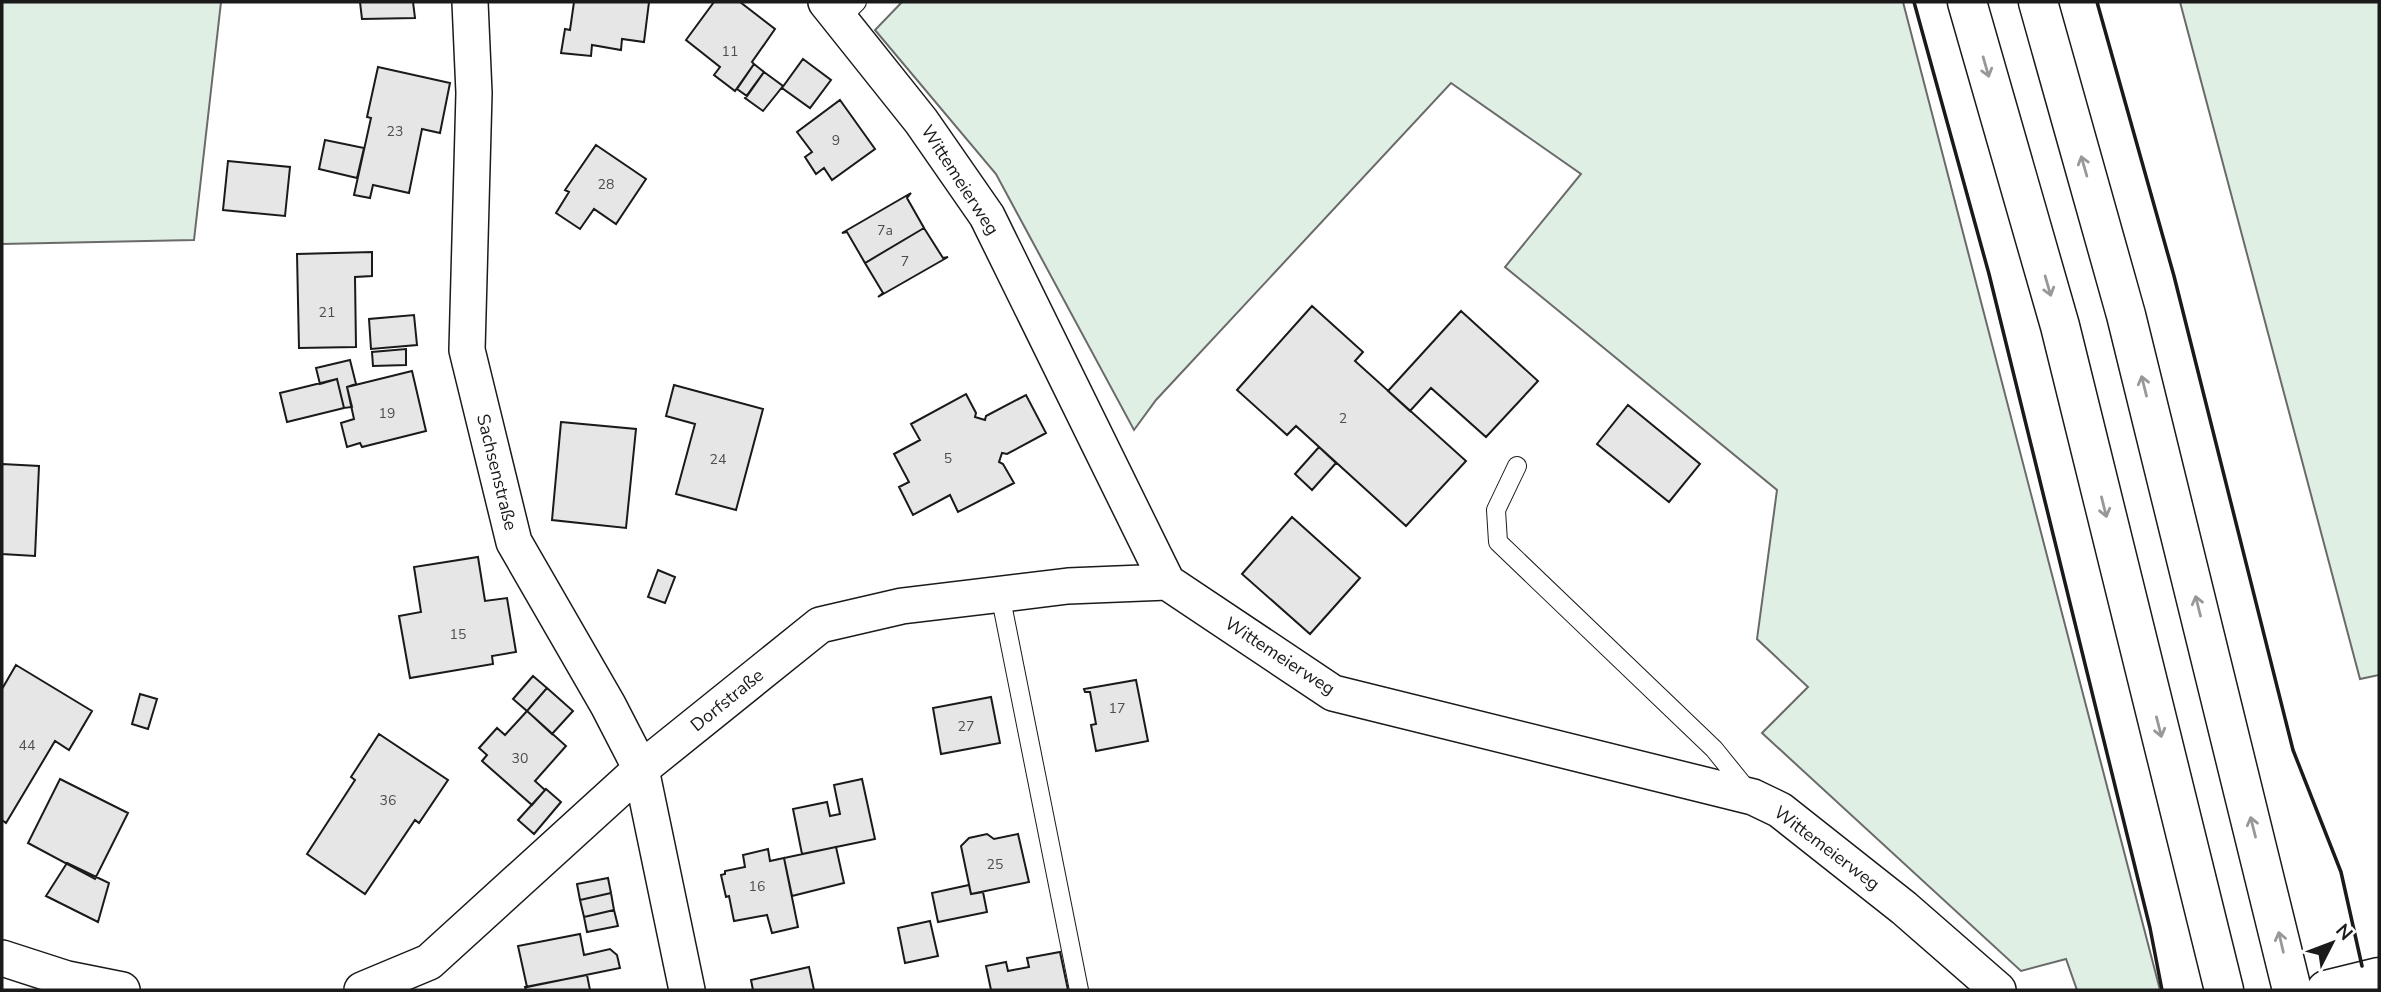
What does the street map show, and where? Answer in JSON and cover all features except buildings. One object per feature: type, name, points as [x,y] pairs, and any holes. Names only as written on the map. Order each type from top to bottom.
[{"type":"main road","points":[[1967,2],[2060,326],[2224,990]]},
{"type":"main road","points":[[2038,2],[2126,315],[2292,990]]},
{"type":"main road","points":[[2326,990],[2379,977]]},
{"type":"street","name":"Sachsenstraße","points":[[470,2],[474,93],[467,350],[514,542],[608,705],[641,769],[687,990]]},
{"type":"street","name":"Wittemeierweg","points":[[841,7],[987,216],[1167,582],[1333,693],[1753,797],[1780,810],[1894,899],[1998,990]]},
{"type":"street","name":"Dorfstraße","points":[[362,990],[429,962],[641,769],[820,625],[902,606],[1068,586],[1167,582]]},
{"type":"street","points":[[2,958],[67,979],[122,990]]},
{"type":"lane","points":[[1517,466],[1496,510],[1498,542],[1714,749],[1753,797]]},
{"type":"lane","points":[[1000,594],[1079,990]]},
{"type":"green space","points":[[2,2],[221,2],[194,240],[2,244]]},
{"type":"green space","points":[[902,2],[1903,2],[2160,990],[2077,990],[2066,959],[2021,971],[1762,733],[1808,687],[1757,639],[1777,490],[1505,267],[1581,174],[1451,83],[1156,400],[1134,430],[996,174],[875,30]]},
{"type":"green space","points":[[2180,2],[2379,2],[2379,675],[2360,679]]},
{"type":"wall","points":[[1914,2],[1989,274],[2150,928],[2162,990]]},
{"type":"wall","points":[[2097,2],[2174,276],[2293,750],[2341,872],[2362,966]]}]
